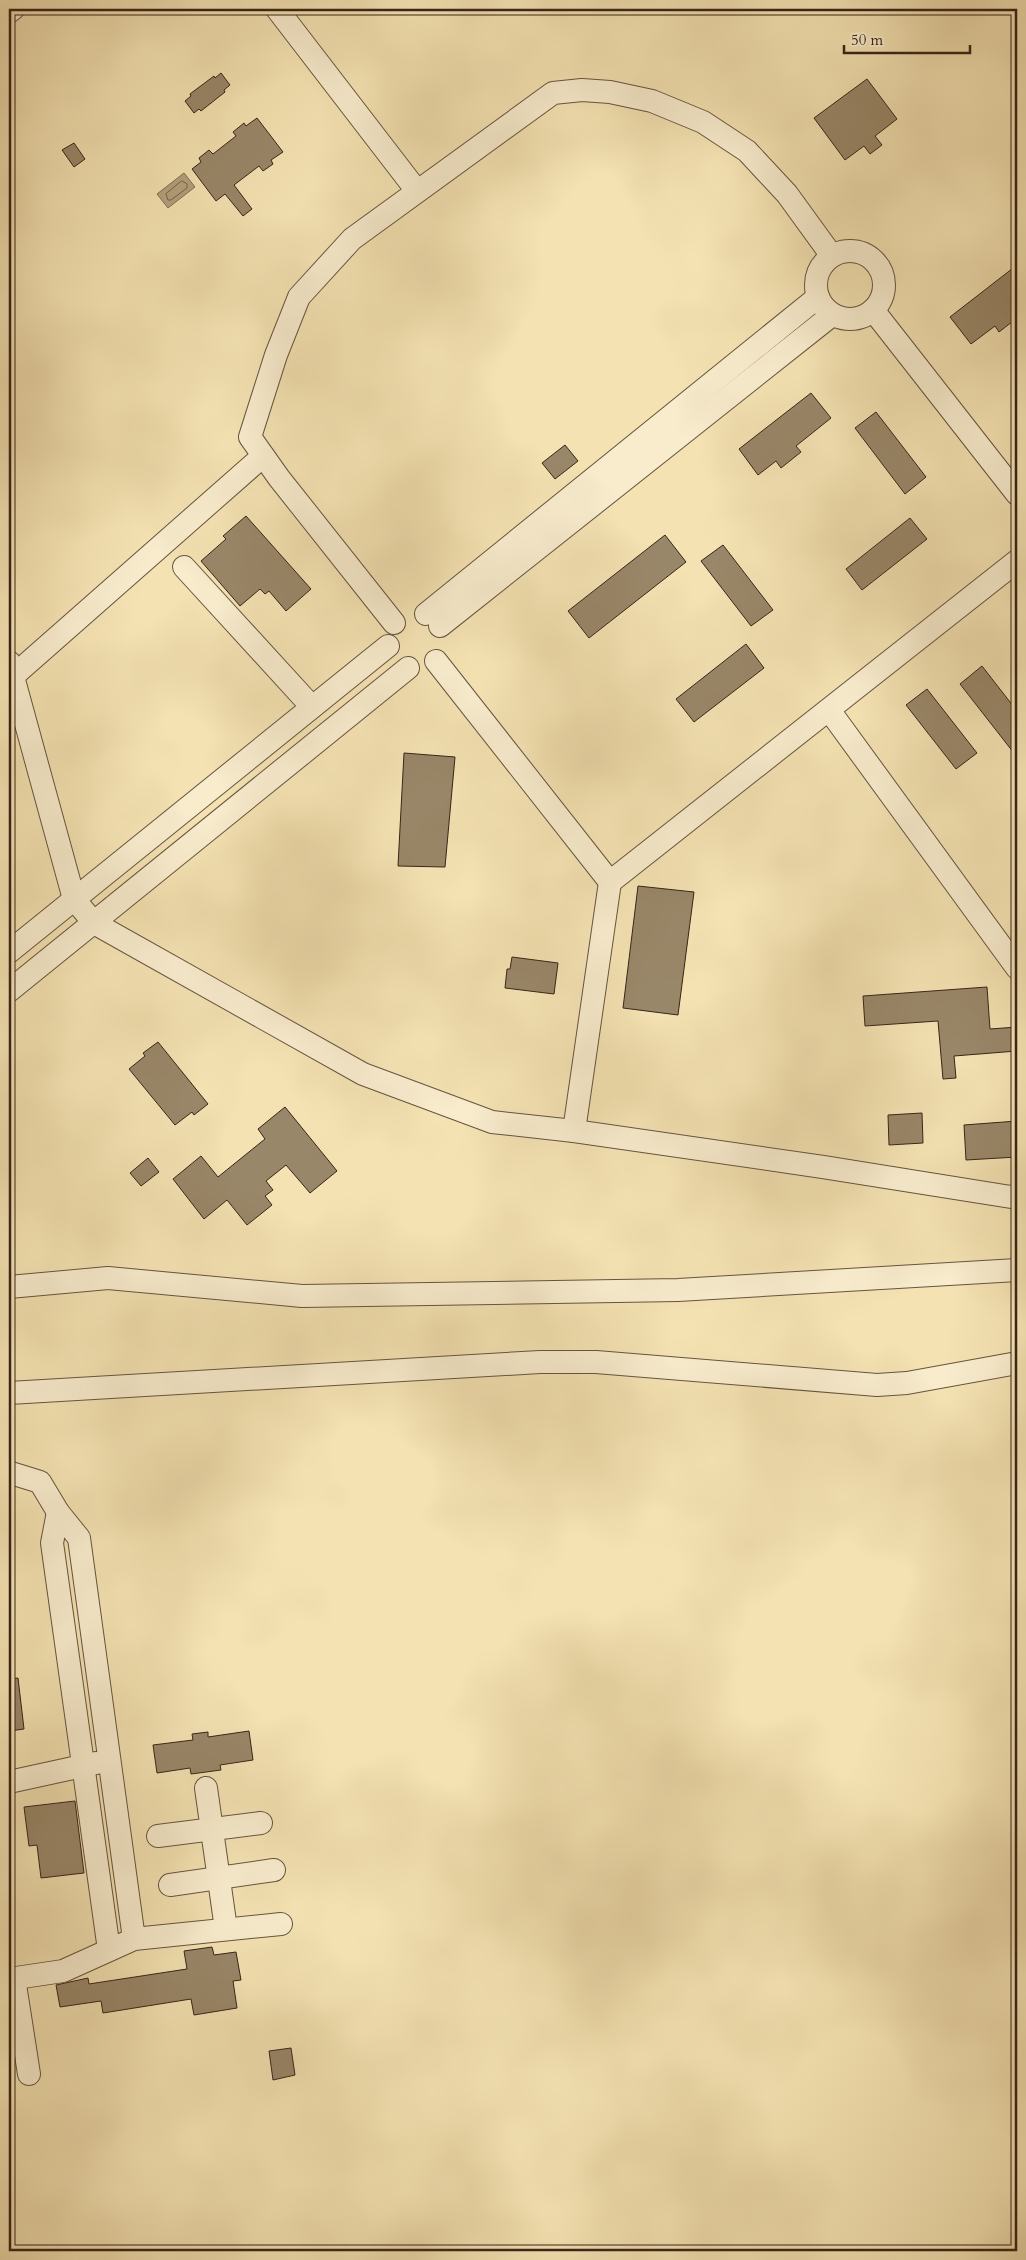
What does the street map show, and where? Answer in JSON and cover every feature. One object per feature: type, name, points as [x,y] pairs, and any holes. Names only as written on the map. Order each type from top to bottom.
[{"type":"lane","points":[[9,12],[13,9]]},
{"type":"lane","points":[[277,9],[417,191]]},
{"type":"lane","points":[[394,623],[250,438],[276,355],[299,297],[352,239],[553,93],[582,90],[610,92],[652,101],[704,122],[747,151],[787,194],[832,256]]},
{"type":"lane","points":[[854,251],[864,254],[877,265],[884,280],[884,291],[880,301],[873,310],[864,316],[854,319],[842,318],[832,314],[824,307],[818,297],[816,286],[818,274],[823,264],[832,256],[842,252],[854,251]]},
{"type":"lane","points":[[433,620],[818,297]]},
{"type":"lane","points":[[873,310],[1017,494]]},
{"type":"lane","points":[[433,620],[832,314]]},
{"type":"lane","points":[[263,456],[10,669],[74,899],[94,922],[363,1074],[492,1122],[574,1131],[823,1167],[1011,1197],[1017,1195]]},
{"type":"lane","points":[[574,1131],[610,882],[1017,561]]},
{"type":"lane","points":[[184,567],[312,707]]},
{"type":"lane","points":[[408,614],[433,620],[444,644],[436,661],[423,668],[408,668],[395,660],[388,646],[388,638],[394,623],[408,614]]},
{"type":"lane","points":[[9,952],[388,646]]},
{"type":"lane","points":[[436,661],[610,882]]},
{"type":"lane","points":[[9,991],[408,668]]},
{"type":"lane","points":[[828,710],[1017,968]]},
{"type":"lane","points":[[9,1287],[108,1278],[302,1296],[658,1290],[1017,1270]]},
{"type":"lane","points":[[9,1393],[540,1362],[596,1362],[877,1384],[908,1384],[1017,1363]]},
{"type":"lane","points":[[9,1474],[40,1482],[58,1512],[79,1538],[134,1939]]},
{"type":"lane","points":[[58,1512],[52,1543],[109,1950]]},
{"type":"lane","points":[[9,1782],[109,1760]]},
{"type":"lane","points":[[206,1788],[226,1929]]},
{"type":"lane","points":[[158,1836],[261,1822]]},
{"type":"lane","points":[[170,1885],[274,1870]]},
{"type":"lane","points":[[29,2074],[11,1978],[63,1971],[134,1939],[281,1924]]},
{"type":"water","points":[[184,173],[195,187],[168,208],[157,194]]},
{"type":"building","points":[[221,73],[230,85],[224,90],[225,92],[201,111],[199,109],[194,113],[185,101],[191,96],[190,94]]},
{"type":"building","points":[[867,79],[897,119],[875,136],[882,145],[870,154],[864,146],[845,160],[814,118]]},
{"type":"building","points":[[257,118],[283,152],[271,160],[273,164],[263,171],[259,166],[234,185],[252,209],[243,216],[225,194],[216,201],[192,169],[201,162],[199,158],[209,150],[213,154],[236,136],[233,132],[244,123],[246,126]]},
{"type":"building","points":[[74,143],[85,159],[74,167],[62,150]]},
{"type":"building","points":[[1017,265],[1017,318],[999,332],[995,326],[971,344],[950,317]]},
{"type":"building","points":[[811,393],[831,418],[796,446],[801,452],[781,468],[776,461],[758,475],[739,449]]},
{"type":"building","points":[[876,412],[926,477],[905,494],[855,428]]},
{"type":"building","points":[[565,445],[578,461],[555,479],[542,463]]},
{"type":"building","points":[[246,516],[311,589],[286,611],[269,591],[265,594],[260,589],[240,606],[201,561],[226,539],[223,536]]},
{"type":"building","points":[[910,518],[927,539],[862,590],[846,569]]},
{"type":"building","points":[[665,535],[686,562],[589,638],[568,611]]},
{"type":"building","points":[[723,545],[773,610],[751,626],[701,561]]},
{"type":"building","points":[[746,644],[764,668],[694,722],[676,699]]},
{"type":"building","points":[[982,666],[1017,711],[1017,757],[960,684]]},
{"type":"building","points":[[927,689],[977,753],[956,769],[906,705]]},
{"type":"building","points":[[404,753],[455,757],[445,867],[398,866]]},
{"type":"building","points":[[638,886],[694,892],[678,1015],[623,1008]]},
{"type":"building","points":[[512,957],[558,963],[554,994],[505,988],[507,969],[510,969]]},
{"type":"building","points":[[987,987],[990,1029],[1017,1027],[1017,1051],[954,1056],[956,1078],[943,1079],[938,1021],[865,1026],[863,996]]},
{"type":"building","points":[[158,1042],[208,1104],[194,1115],[192,1112],[175,1125],[129,1069],[145,1056],[143,1053]]},
{"type":"building","points":[[285,1107],[337,1171],[310,1193],[286,1165],[266,1181],[273,1190],[265,1196],[272,1205],[247,1225],[227,1200],[204,1219],[173,1179],[201,1156],[218,1177],[265,1139],[258,1129]]},
{"type":"building","points":[[922,1113],[923,1143],[889,1145],[888,1115]]},
{"type":"building","points":[[1017,1121],[1017,1157],[966,1160],[964,1125]]},
{"type":"building","points":[[148,1158],[159,1172],[141,1186],[130,1173]]},
{"type":"building","points":[[18,1678],[24,1729],[9,1731],[9,1679]]},
{"type":"building","points":[[249,1731],[253,1760],[220,1765],[221,1770],[191,1774],[190,1768],[157,1773],[153,1745],[193,1740],[192,1734],[208,1732],[208,1737]]},
{"type":"building","points":[[75,1801],[84,1873],[41,1878],[37,1845],[29,1846],[24,1807]]},
{"type":"building","points":[[212,1947],[214,1955],[236,1952],[241,1980],[233,1981],[237,2008],[194,2015],[191,1999],[103,2013],[101,2001],[60,2007],[56,1985],[88,1978],[89,1984],[187,1969],[184,1951]]},
{"type":"building","points":[[291,2048],[295,2075],[273,2080],[269,2051]]}]
